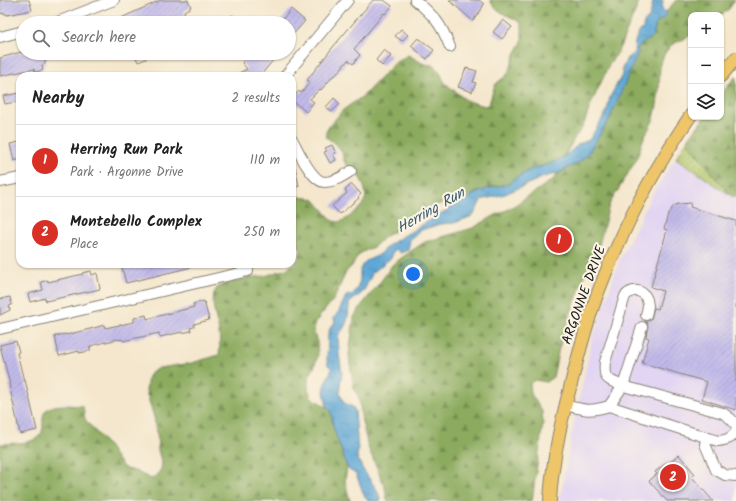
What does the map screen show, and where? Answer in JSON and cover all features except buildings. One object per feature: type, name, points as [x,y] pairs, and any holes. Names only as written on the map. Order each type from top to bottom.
[{"type":"main road","points":[[724,72],[736,58]]},
{"type":"main road","name":"ARGONNE DRIVE","points":[[550,501],[551,483],[565,405],[575,365],[598,294],[626,228],[652,179],[688,119]]},
{"type":"street","points":[[288,72],[348,0]]},
{"type":"street","points":[[415,0],[432,14],[441,26],[450,47]]},
{"type":"street","points":[[72,16],[110,1]]},
{"type":"street","points":[[0,36],[16,33]]},
{"type":"street","points":[[296,146],[309,170],[318,180],[324,182],[335,180],[351,171]]},
{"type":"street","points":[[0,182],[16,179]]},
{"type":"street","points":[[0,329],[150,294],[244,268]]},
{"type":"street","points":[[646,314],[648,306],[647,299],[642,293],[632,291],[624,296],[605,362],[604,370],[607,379],[623,386],[723,413],[736,425]]},
{"type":"street","points":[[609,406],[623,386],[642,327]]},
{"type":"street","points":[[565,405],[590,410],[596,410],[609,406],[718,441],[728,440],[734,436],[736,432]]},
{"type":"street","points":[[707,438],[705,444],[716,470],[725,475],[736,476]]},
{"type":"shaded area","points":[[676,158],[730,195],[736,197],[736,501],[560,501],[573,427],[593,337],[620,259],[652,195]]},
{"type":"green space","points":[[490,0],[640,0],[617,54],[611,61],[590,106],[581,130],[575,137],[564,157],[550,164],[529,170],[514,179],[509,184],[492,187],[475,193],[466,200],[434,205],[420,210],[397,229],[384,237],[375,246],[359,254],[352,266],[346,272],[334,299],[315,324],[314,333],[317,342],[318,355],[314,368],[309,376],[308,389],[311,397],[331,410],[333,426],[347,467],[345,481],[350,501],[0,501],[0,444],[24,443],[38,438],[43,429],[43,415],[45,411],[53,406],[83,406],[85,419],[109,447],[122,466],[151,479],[156,477],[162,464],[158,450],[158,440],[154,417],[146,391],[148,376],[159,368],[192,363],[219,355],[219,335],[213,302],[215,291],[219,286],[246,278],[265,276],[288,268],[296,268],[296,262],[301,250],[296,243],[296,196],[314,199],[332,220],[336,222],[346,219],[362,205],[366,197],[366,193],[362,181],[354,170],[346,164],[339,147],[326,137],[326,132],[343,110],[363,96],[396,62],[408,55],[424,64],[432,65],[439,71],[445,83],[467,101],[485,106],[489,104],[495,85],[509,72],[515,54],[522,42],[521,23],[494,7]]},
{"type":"green space","points":[[676,0],[735,0],[729,9],[724,13],[688,12],[688,36],[671,45],[665,53],[660,64],[659,89],[654,119],[644,137],[636,160],[609,205],[599,245],[590,261],[559,348],[553,377],[546,382],[535,380],[530,383],[531,394],[542,411],[543,423],[532,501],[387,501],[385,487],[368,447],[362,422],[359,398],[354,388],[349,355],[354,317],[392,265],[411,251],[425,242],[473,228],[509,209],[551,181],[559,173],[581,161],[589,152],[609,120],[637,48],[653,36],[656,23],[663,19],[666,12]]},
{"type":"green space","points":[[736,76],[736,197],[730,195],[676,158],[703,120],[724,120],[724,91]]},
{"type":"green space","points":[[733,79],[736,81],[736,198],[730,195],[687,141],[703,120],[724,120],[724,91]]},
{"type":"water","name":"Herring Run","points":[[653,0],[663,0],[662,10],[666,12],[665,16],[656,23],[653,36],[637,48],[638,53],[609,120],[589,152],[581,161],[559,173],[544,177],[505,194],[481,200],[475,213],[470,217],[454,223],[440,224],[421,230],[410,240],[408,250],[400,253],[397,249],[392,252],[392,257],[373,272],[363,292],[349,303],[347,320],[338,336],[342,373],[340,393],[344,403],[353,407],[355,411],[358,450],[357,457],[362,468],[377,490],[381,501],[368,501],[364,495],[356,474],[347,467],[333,426],[331,411],[327,407],[324,392],[325,383],[332,369],[328,365],[327,360],[328,334],[331,326],[335,323],[334,318],[346,296],[353,294],[357,289],[360,280],[360,269],[366,261],[377,256],[390,244],[462,201],[483,190],[509,184],[513,179],[529,170],[550,164],[564,157],[579,144],[589,140],[607,111],[610,97],[622,75],[622,69],[627,58],[634,54],[636,38],[641,30],[643,30],[645,22],[649,18]]},
{"type":"place","name":"Herring Run Park","points":[[559,240]]},
{"type":"place","name":"Montebello Complex","points":[[673,477]]}]
